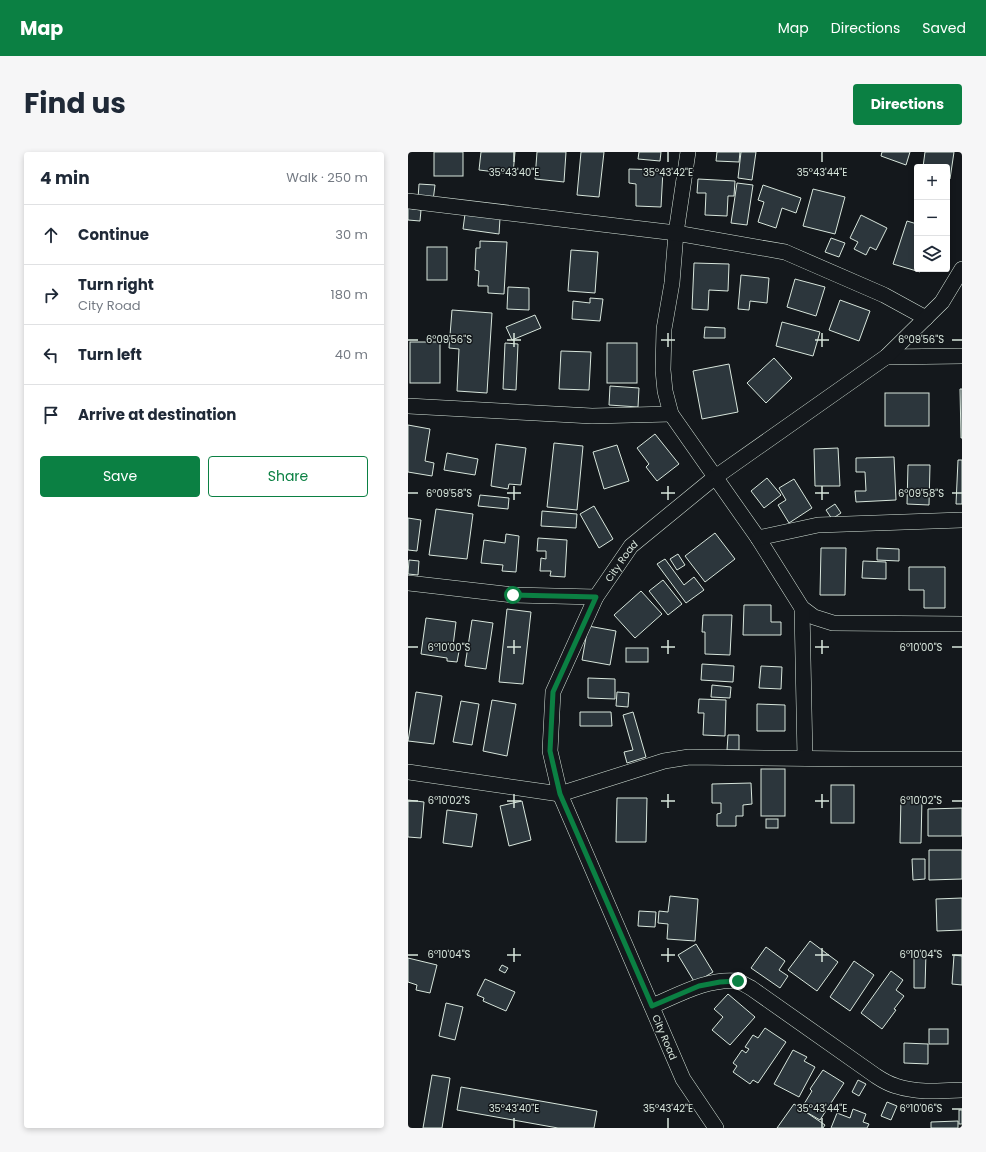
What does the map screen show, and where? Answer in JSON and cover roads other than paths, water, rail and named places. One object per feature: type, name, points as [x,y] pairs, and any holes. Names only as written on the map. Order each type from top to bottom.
[{"type":"street","points":[[688,152],[676,233],[672,283],[664,329],[663,370],[665,391],[671,414],[714,478],[758,538],[802,608],[814,617],[833,623],[864,625],[962,624]]},
{"type":"street","points":[[408,201],[676,233],[786,252],[884,295],[926,318]]},
{"type":"street","name":"City Road","points":[[716,1128],[683,1079],[560,794],[550,751],[553,692],[596,597],[631,546],[714,478],[886,357],[942,302],[962,269]]},
{"type":"street","points":[[886,357],[962,356]]},
{"type":"street","points":[[408,406],[592,416],[671,414]]},
{"type":"street","points":[[758,538],[818,525],[962,520]]},
{"type":"street","points":[[408,583],[513,595],[596,597]]},
{"type":"street","points":[[802,608],[805,758]]},
{"type":"street","points":[[408,772],[560,794],[674,759],[689,757],[962,759]]},
{"type":"street","points":[[652,1006],[699,986],[720,982],[738,981],[751,988],[876,1076],[894,1086],[910,1090],[932,1092],[962,1090]]}]
